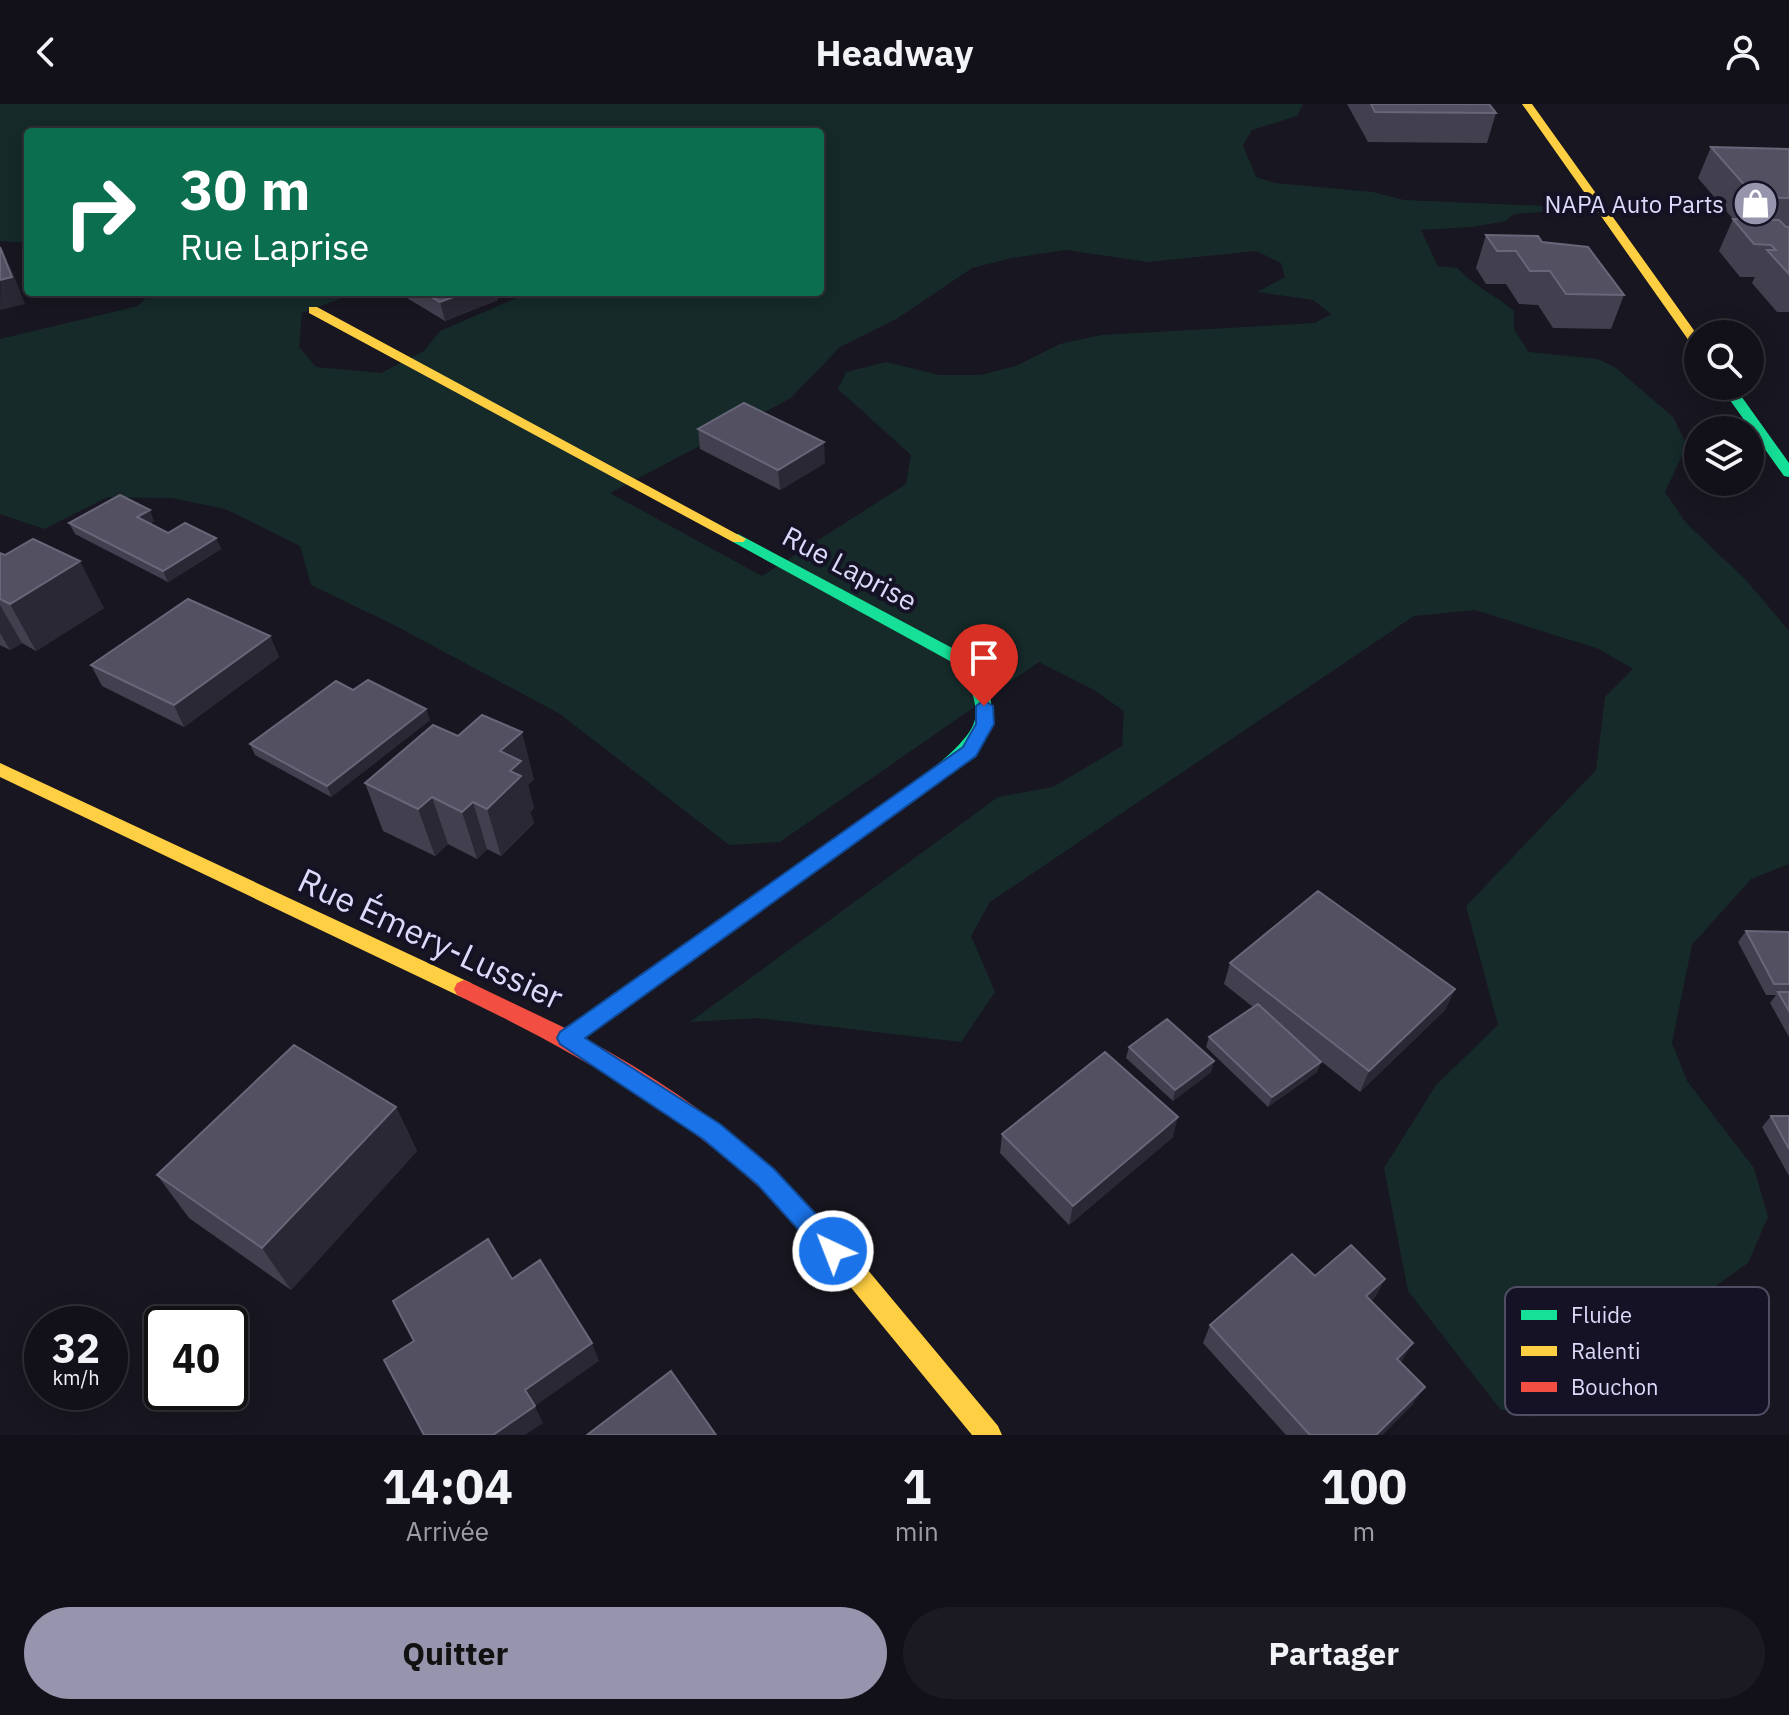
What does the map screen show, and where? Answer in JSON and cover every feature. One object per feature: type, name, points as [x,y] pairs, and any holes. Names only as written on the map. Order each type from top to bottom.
[{"type":"street","points":[[1527,104],[1684,325]]},
{"type":"street","name":"Rue Laprise","points":[[313,310],[965,662],[984,687],[985,724],[969,751],[568,1038]]},
{"type":"street","points":[[1737,400],[1789,473]]},
{"type":"street","name":"Rue Émery-Lussier","points":[[0,769],[568,1038],[711,1131],[766,1177],[989,1435]]},
{"type":"green space","points":[[0,104],[1303,104],[1297,116],[1252,130],[1243,145],[1256,177],[1275,183],[1373,192],[1404,200],[1546,206],[1553,211],[1514,214],[1506,221],[1472,227],[1421,230],[1438,266],[1457,268],[1514,311],[1514,330],[1529,352],[1598,359],[1615,367],[1673,417],[1684,439],[1684,451],[1665,492],[1686,523],[1746,580],[1789,631],[1789,864],[1751,879],[1692,945],[1672,1043],[1687,1081],[1754,1168],[1768,1217],[1748,1263],[1714,1287],[1505,1287],[1505,1410],[1500,1409],[1408,1291],[1384,1168],[1436,1085],[1498,1025],[1466,906],[1596,770],[1605,697],[1633,669],[1599,649],[1475,610],[1414,616],[990,902],[971,936],[995,992],[961,1042],[758,1018],[690,1022],[998,797],[1053,787],[1122,746],[1124,711],[1094,690],[1039,662],[780,842],[729,845],[560,714],[394,625],[311,585],[300,546],[225,509],[171,498],[108,497],[44,529],[0,514],[0,339],[138,306],[147,296],[347,296],[302,313],[299,347],[316,367],[381,373],[424,351],[440,331],[521,296],[824,296],[824,128],[24,128],[24,243],[0,241]],"holes":[[[1066,250],[1148,262],[1256,251],[1281,263],[1285,277],[1257,292],[1313,300],[1331,314],[1315,323],[1101,335],[1060,344],[1016,366],[980,375],[939,375],[886,362],[846,372],[838,389],[911,455],[906,484],[762,576],[610,493],[791,398],[840,347],[898,318],[972,268]]]},
{"type":"building","points":[[1371,104],[1489,104],[1496,113],[1375,112]]},
{"type":"building","points":[[1711,147],[1789,149],[1789,198],[1755,197]]},
{"type":"building","points":[[1733,219],[1779,220],[1789,227],[1789,274],[1767,250],[1776,250],[1771,245],[1754,244]]},
{"type":"building","points":[[1486,235],[1538,236],[1542,242],[1588,247],[1624,295],[1566,294],[1550,271],[1530,271],[1516,251],[1497,251]]},
{"type":"building","points":[[0,247],[12,277],[0,280]]},
{"type":"building","points":[[430,296],[456,296],[440,302]]},
{"type":"building","points":[[744,403],[824,442],[778,470],[698,429]]},
{"type":"building","points":[[120,495],[150,510],[137,517],[168,533],[185,523],[216,538],[163,571],[69,523]]},
{"type":"building","points":[[33,539],[80,561],[10,604],[0,599],[0,553],[5,555]]},
{"type":"building","points":[[188,599],[270,636],[174,705],[91,665]]},
{"type":"building","points":[[368,680],[426,709],[327,786],[250,744],[336,681],[353,690]]},
{"type":"building","points":[[482,715],[522,732],[500,751],[521,761],[510,771],[521,776],[487,809],[473,802],[462,812],[432,797],[418,809],[365,783],[433,725],[458,736]]},
{"type":"building","points":[[1318,891],[1455,989],[1369,1071],[1230,963]]},
{"type":"building","points":[[1746,931],[1789,932],[1789,984],[1774,984]]},
{"type":"building","points":[[1778,992],[1789,992],[1789,1011]]},
{"type":"building","points":[[1258,1004],[1321,1062],[1272,1097],[1209,1037]]},
{"type":"building","points":[[1167,1019],[1214,1061],[1175,1090],[1129,1047]]},
{"type":"building","points":[[294,1045],[396,1107],[262,1248],[157,1175]]},
{"type":"building","points":[[1105,1052],[1178,1117],[1073,1206],[1002,1134]]},
{"type":"building","points":[[1771,1116],[1789,1116],[1789,1149]]},
{"type":"building","points":[[488,1239],[512,1279],[540,1260],[592,1343],[525,1390],[535,1406],[493,1435],[424,1435],[384,1360],[414,1341],[393,1301]]},
{"type":"building","points":[[1351,1245],[1385,1279],[1366,1296],[1413,1343],[1397,1359],[1425,1387],[1376,1435],[1310,1435],[1210,1325],[1292,1254],[1315,1276]]},
{"type":"building","points":[[671,1371],[716,1435],[587,1435]]},
{"type":"traffic: fast","points":[[1737,400],[1789,473]]},
{"type":"traffic: fast","points":[[738,539],[965,662],[978,684],[984,703],[984,720],[979,734],[969,747],[956,760],[845,840]]},
{"type":"traffic: slow","points":[[1527,104],[1684,325]]},
{"type":"traffic: slow","points":[[313,310],[738,539]]},
{"type":"traffic: slow","points":[[0,769],[464,989]]},
{"type":"traffic: slow","points":[[769,1181],[853,1271],[989,1435]]},
{"type":"traffic: jam","points":[[568,1038],[845,840]]},
{"type":"traffic: jam","points":[[464,989],[625,1072],[700,1122],[769,1181]]},
{"type":"place","name":"NAPA Auto Parts","points":[[1755,204]]},
{"type":"route","points":[[833,1251],[766,1177],[711,1131],[568,1038],[969,751],[985,724],[984,706]]}]
